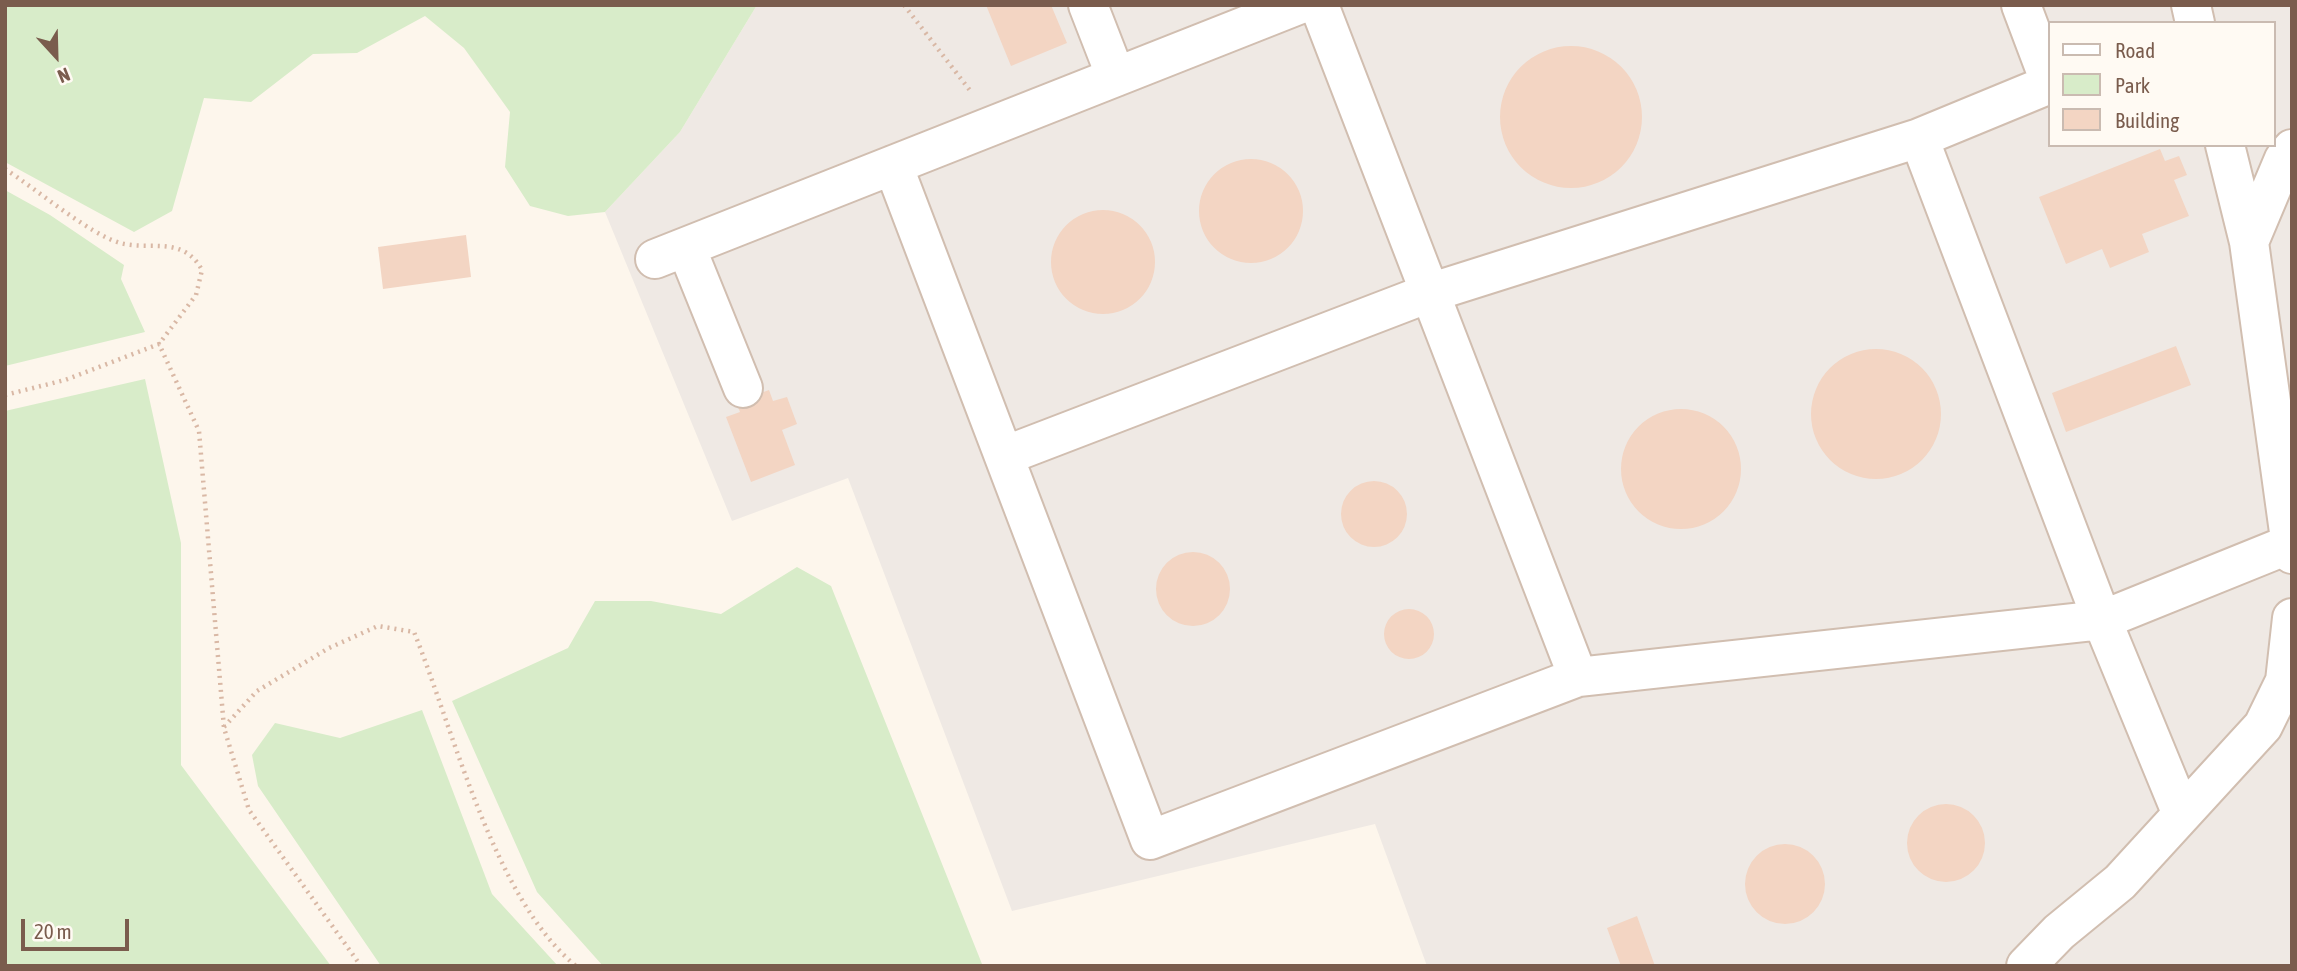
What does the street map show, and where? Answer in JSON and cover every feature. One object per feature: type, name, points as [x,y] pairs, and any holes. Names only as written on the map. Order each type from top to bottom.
[{"type":"lane","points":[[1088,5],[1116,77]]},
{"type":"lane","points":[[743,388],[670,253],[1298,5]]},
{"type":"lane","points":[[1319,5],[1578,677]]},
{"type":"lane","points":[[2021,5],[2048,78]]},
{"type":"lane","points":[[1004,456],[1429,293],[1919,138],[2048,84]]},
{"type":"lane","points":[[1919,138],[2102,620],[2181,812]]},
{"type":"lane","points":[[893,166],[1150,840],[1578,677],[2102,620],[2291,549],[2249,242],[2225,147]]},
{"type":"lane","points":[[2249,242],[2284,159],[2292,149]]},
{"type":"lane","points":[[2026,966],[2058,949],[2181,812],[2263,726],[2286,681],[2292,618]]},
{"type":"path","points":[[904,5],[996,125]]},
{"type":"path","points":[[5,169],[93,229],[120,243],[162,244],[195,257],[202,270],[195,295],[159,344],[65,380],[5,395]]},
{"type":"path","points":[[159,344],[199,431],[224,728],[249,810],[361,966]]},
{"type":"path","points":[[224,728],[257,691],[329,648],[378,626],[414,632],[503,867],[557,950],[576,966]]},
{"type":"shaded area","points":[[757,5],[2292,5],[2292,966],[1427,966],[1375,824],[1012,911],[848,478],[732,521],[605,212],[680,132]]},
{"type":"green space","points":[[5,5],[757,5],[680,132],[605,212],[568,216],[530,206],[505,167],[510,112],[464,48],[425,16],[357,53],[313,54],[251,102],[204,98],[172,211],[134,232],[5,162]]},
{"type":"green space","points":[[5,190],[50,215],[124,265],[121,279],[145,332],[5,366]]},
{"type":"green space","points":[[145,379],[181,543],[181,765],[331,966],[5,966],[5,411]]},
{"type":"green space","points":[[797,567],[831,586],[982,964],[992,966],[603,966],[537,892],[452,701],[568,648],[595,601],[651,601],[721,614]]},
{"type":"green space","points":[[422,710],[492,894],[558,966],[381,966],[258,786],[252,755],[275,723],[340,738]]},
{"type":"building","points":[[986,5],[1051,5],[1067,43],[1011,66]]},
{"type":"building","points":[[1571,46],[1598,51],[1621,67],[1637,90],[1642,117],[1637,144],[1621,167],[1598,183],[1571,188],[1544,183],[1521,167],[1505,144],[1500,117],[1505,90],[1521,67],[1544,51]]},
{"type":"building","points":[[2160,149],[2165,161],[2179,156],[2187,175],[2174,180],[2189,216],[2142,234],[2149,252],[2110,268],[2102,249],[2066,264],[2039,197]]},
{"type":"building","points":[[1251,159],[1271,163],[1288,174],[1299,191],[1303,211],[1299,231],[1288,248],[1271,259],[1251,263],[1231,259],[1214,248],[1203,231],[1199,211],[1203,191],[1214,174],[1231,163]]},
{"type":"building","points":[[1103,210],[1123,214],[1140,225],[1151,242],[1155,262],[1151,282],[1140,299],[1123,310],[1103,314],[1083,310],[1066,299],[1055,282],[1051,262],[1055,242],[1066,225],[1083,214]]},
{"type":"building","points":[[466,235],[471,277],[383,289],[378,247]]},
{"type":"building","points":[[2176,346],[2191,385],[2066,432],[2052,393]]},
{"type":"building","points":[[1876,349],[1901,354],[1922,368],[1936,389],[1941,414],[1936,439],[1922,460],[1901,474],[1876,479],[1851,474],[1830,460],[1816,439],[1811,414],[1816,389],[1830,368],[1851,354]]},
{"type":"building","points":[[769,390],[773,401],[787,397],[797,424],[782,430],[795,465],[751,482],[726,417],[740,412],[736,402]]},
{"type":"building","points":[[1681,409],[1704,414],[1723,427],[1736,446],[1741,469],[1736,492],[1723,511],[1704,524],[1681,529],[1658,524],[1639,511],[1626,492],[1621,469],[1626,446],[1639,427],[1658,414]]},
{"type":"building","points":[[1374,481],[1397,491],[1407,514],[1397,537],[1374,547],[1351,537],[1341,514],[1351,491]]},
{"type":"building","points":[[1193,552],[1214,558],[1224,568],[1230,589],[1224,610],[1214,620],[1193,626],[1172,620],[1162,610],[1156,589],[1162,568],[1172,558]]},
{"type":"building","points":[[1409,609],[1426,617],[1434,634],[1426,651],[1409,659],[1392,651],[1384,634],[1392,617]]},
{"type":"building","points":[[1946,804],[1961,807],[1974,815],[1982,828],[1985,843],[1982,858],[1974,871],[1961,879],[1946,882],[1931,879],[1918,871],[1910,858],[1907,843],[1910,828],[1918,815],[1931,807]]},
{"type":"building","points":[[1777,844],[1793,844],[1814,855],[1825,876],[1825,892],[1814,913],[1793,924],[1777,924],[1763,918],[1751,906],[1745,892],[1745,876],[1751,862],[1763,850]]},
{"type":"building","points":[[1637,916],[1655,966],[1621,966],[1607,928]]}]
